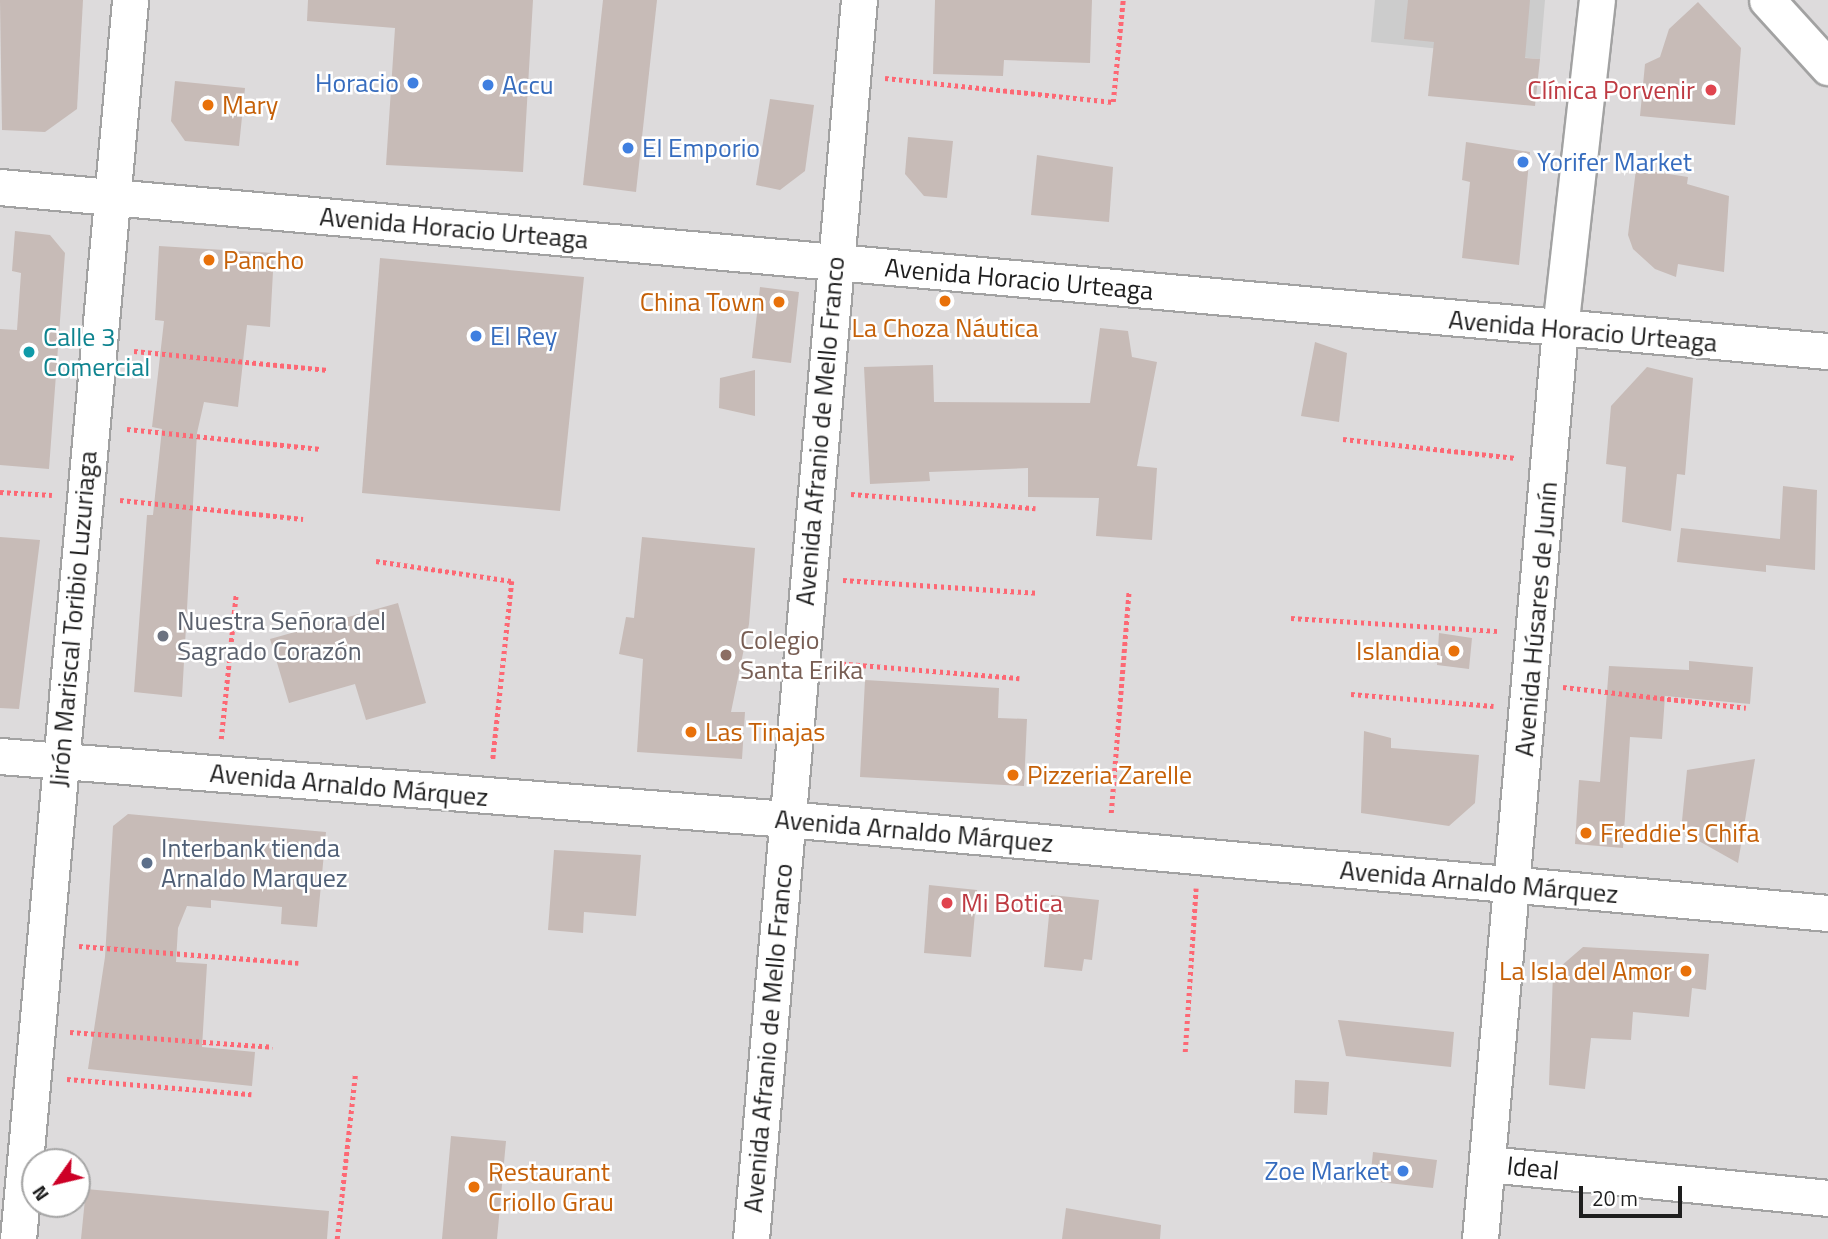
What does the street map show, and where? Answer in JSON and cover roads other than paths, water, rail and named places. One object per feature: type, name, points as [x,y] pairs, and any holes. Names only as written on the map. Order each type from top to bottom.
[{"type":"street","name":"Jirón Mariscal Toribio Luzuriaga","points":[[19,1239],[130,0]]},
{"type":"street","name":"Avenida Afranio de Mello Franco","points":[[751,1239],[834,262],[859,0]]},
{"type":"street","name":"Avenida Húsares de Junín","points":[[1480,1239],[1560,329],[1597,0]]},
{"type":"street","points":[[1767,0],[1828,67]]},
{"type":"street","name":"Avenida Horacio Urteaga","points":[[0,187],[1828,351]]},
{"type":"street","name":"Avenida Arnaldo Márquez","points":[[0,756],[787,819],[1828,913]]},
{"type":"street","name":"Ideal","points":[[1488,1164],[1828,1198]]},
{"type":"place","name":"Horacio","points":[[413,83]]},
{"type":"place","name":"Accu","points":[[488,85]]},
{"type":"place","name":"Clínica Porvenir","points":[[1711,90]]},
{"type":"place","name":"Mary","points":[[208,105]]},
{"type":"place","name":"El Emporio","points":[[628,148]]},
{"type":"place","name":"Yorifer Market","points":[[1523,162]]},
{"type":"place","name":"Pancho","points":[[209,260]]},
{"type":"place","name":"La Choza Náutica","points":[[945,301]]},
{"type":"place","name":"China Town","points":[[779,302]]},
{"type":"place","name":"El Rey","points":[[476,336]]},
{"type":"place","name":"Calle 3 Comercial","points":[[29,352]]},
{"type":"place","name":"Nuestra Señora del Sagrado Corazón","points":[[163,636]]},
{"type":"place","name":"Islandia","points":[[1454,651]]},
{"type":"place","name":"Colegio Santa Erika","points":[[726,655]]},
{"type":"place","name":"Las Tinajas","points":[[691,732]]},
{"type":"place","name":"Pizzeria Zarelle","points":[[1013,775]]},
{"type":"place","name":"Freddie's Chifa","points":[[1586,833]]},
{"type":"place","name":"Interbank tienda Arnaldo Marquez","points":[[147,863]]},
{"type":"place","name":"Mi Botica","points":[[947,903]]},
{"type":"place","name":"La Isla del Amor","points":[[1686,971]]},
{"type":"place","name":"Zoe Market","points":[[1403,1171]]},
{"type":"place","name":"Restaurant Criollo Grau","points":[[474,1187]]}]
